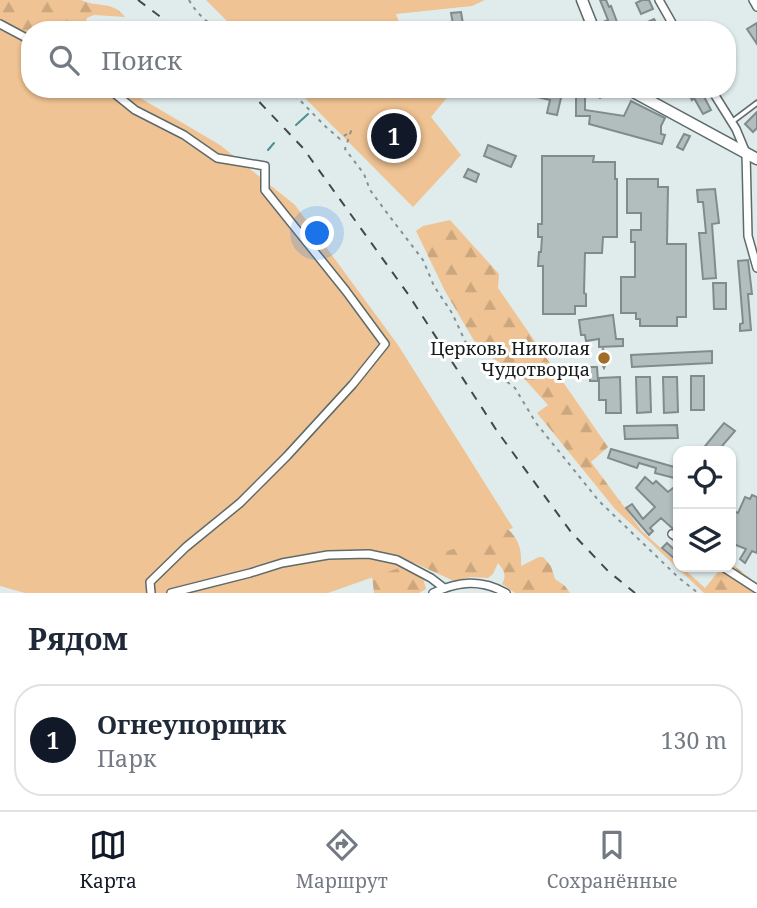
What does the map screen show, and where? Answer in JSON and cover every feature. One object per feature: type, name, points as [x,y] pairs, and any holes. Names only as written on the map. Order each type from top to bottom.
[{"type":"street","points":[[582,0],[590,21]]},
{"type":"street","points":[[659,0],[671,21]]},
{"type":"street","points":[[753,0],[757,7]]},
{"type":"street","points":[[0,24],[21,35]]},
{"type":"street","points":[[120,98],[135,110],[184,135],[217,158],[265,166],[265,190],[385,344],[353,384],[287,456],[240,503],[186,547],[150,582],[151,593]]},
{"type":"street","points":[[645,98],[757,159]]},
{"type":"street","points":[[716,98],[746,153],[748,236],[757,268]]},
{"type":"street","points":[[171,593],[282,562],[328,555],[369,554],[397,560],[444,588]]},
{"type":"street","points":[[731,572],[757,589]]},
{"type":"street","points":[[433,593],[465,583],[494,586],[506,593]]},
{"type":"lane","points":[[731,122],[757,103]]},
{"type":"path","points":[[189,0],[206,21]]},
{"type":"path","points":[[298,98],[340,139],[351,131],[345,149],[363,174],[370,190],[422,260],[465,341],[479,360],[515,388],[536,423],[599,501],[678,578],[698,593]]},
{"type":"green space","points":[[0,0],[81,0],[110,6],[125,17],[94,15],[86,21],[21,21],[21,44],[0,51]]},
{"type":"green space","points":[[206,0],[485,0],[472,6],[396,14],[399,21],[227,21]]},
{"type":"green space","points":[[0,16],[21,29],[21,98],[140,98],[220,145],[295,205],[398,345],[513,528],[328,593],[25,593],[0,586]]},
{"type":"green space","points":[[305,98],[447,98],[431,117],[461,155],[413,207]]},
{"type":"green space","points":[[450,220],[499,274],[498,288],[608,447],[591,462],[642,531],[673,559],[673,564],[615,509],[537,413],[548,405],[520,374],[480,351],[445,291],[416,231],[423,226]]},
{"type":"green space","points":[[505,526],[518,543],[521,566],[543,557],[551,566],[555,579],[570,593],[515,593],[502,584],[504,573],[498,563],[488,578],[471,577],[454,581],[377,546]]},
{"type":"green space","points":[[373,556],[401,564],[423,578],[426,589],[419,593],[374,593],[371,567],[358,565],[339,566],[313,585],[286,588],[273,593],[193,593],[283,566],[329,558]]},
{"type":"green space","points":[[736,567],[757,584],[757,593],[704,593],[682,572],[687,572],[705,588],[718,572],[736,572]]},
{"type":"building","points":[[600,0],[606,0],[609,7],[611,6],[617,21],[606,21],[608,20]]},
{"type":"building","points":[[649,0],[653,9],[641,14],[636,3]]},
{"type":"building","points":[[461,12],[462,21],[452,21],[451,13]]},
{"type":"building","points":[[757,23],[757,44],[747,29]]},
{"type":"building","points":[[541,98],[561,98],[557,115],[547,113],[550,100]]},
{"type":"building","points":[[576,98],[585,98],[585,110],[624,116],[631,101],[665,118],[661,134],[665,135],[662,144],[589,124],[590,116],[576,116]]},
{"type":"building","points":[[694,98],[705,98],[711,110],[703,114]]},
{"type":"building","points":[[757,112],[757,128],[753,132],[745,124]]},
{"type":"building","points":[[684,134],[690,136],[683,150],[677,147]]},
{"type":"building","points":[[488,145],[516,156],[511,167],[484,156]]},
{"type":"building","points":[[542,156],[594,156],[593,162],[615,162],[617,237],[603,237],[602,253],[585,253],[586,306],[575,306],[575,314],[543,314],[543,266],[538,266],[542,237],[538,237],[538,224],[542,224]]},
{"type":"building","points":[[468,169],[479,174],[476,182],[464,177]]},
{"type":"building","points":[[627,179],[658,179],[658,187],[668,187],[667,244],[686,244],[686,317],[677,317],[677,326],[640,326],[636,313],[621,313],[621,277],[635,277],[635,242],[631,242],[631,230],[641,230],[641,213],[627,213]]},
{"type":"building","points":[[715,189],[719,223],[712,224],[716,278],[703,279],[699,233],[706,233],[703,202],[698,202],[697,190]]},
{"type":"building","points":[[748,260],[752,294],[748,294],[751,330],[740,331],[740,324],[743,323],[738,261]]},
{"type":"building","points":[[713,283],[726,283],[726,309],[714,309]]},
{"type":"building","points":[[613,315],[616,339],[623,339],[623,346],[599,347],[599,339],[586,341],[585,335],[581,335],[579,320]]},
{"type":"building","name":"Церковь Николая Чудотворца","points":[[603,349],[609,357],[604,368],[599,358]]},
{"type":"building","points":[[712,351],[712,363],[632,367],[631,355]]},
{"type":"building","points":[[584,367],[597,367],[598,381],[590,381],[590,377],[584,377]]},
{"type":"building","points":[[691,376],[704,376],[704,410],[691,410]]},
{"type":"building","points":[[620,377],[621,413],[606,413],[606,400],[599,400],[599,378]]},
{"type":"building","points":[[636,377],[650,377],[651,412],[637,413]]},
{"type":"building","points":[[663,377],[677,377],[678,412],[664,413]]},
{"type":"building","points":[[724,423],[735,431],[722,446],[705,446]]},
{"type":"building","points":[[677,425],[678,438],[625,439],[624,426]]},
{"type":"building","points":[[611,449],[673,467],[673,478],[655,473],[656,468],[639,463],[637,468],[608,458]]},
{"type":"building","points":[[645,477],[653,484],[656,481],[668,492],[673,488],[673,528],[661,518],[650,528],[653,531],[649,535],[626,508],[632,504],[643,519],[655,507],[636,488]]},
{"type":"building","points":[[752,495],[757,497],[757,553],[752,551],[745,563],[740,559],[746,549],[736,545],[736,512],[738,513],[745,497],[750,499]]},
{"type":"building","points":[[667,543],[673,548],[673,557],[662,548]]},
{"type":"waterway","points":[[296,125],[308,114]]},
{"type":"waterway","points":[[268,150],[274,143]]},
{"type":"railway","points":[[138,0],[166,21]]},
{"type":"railway","points":[[256,98],[303,148],[408,294],[497,431],[571,532],[608,571],[635,593]]},
{"type":"place","name":"Огнеупорщик","points":[[394,136]]},
{"type":"place","name":"Церковь Николая Чудотворца","points":[[604,358]]}]
